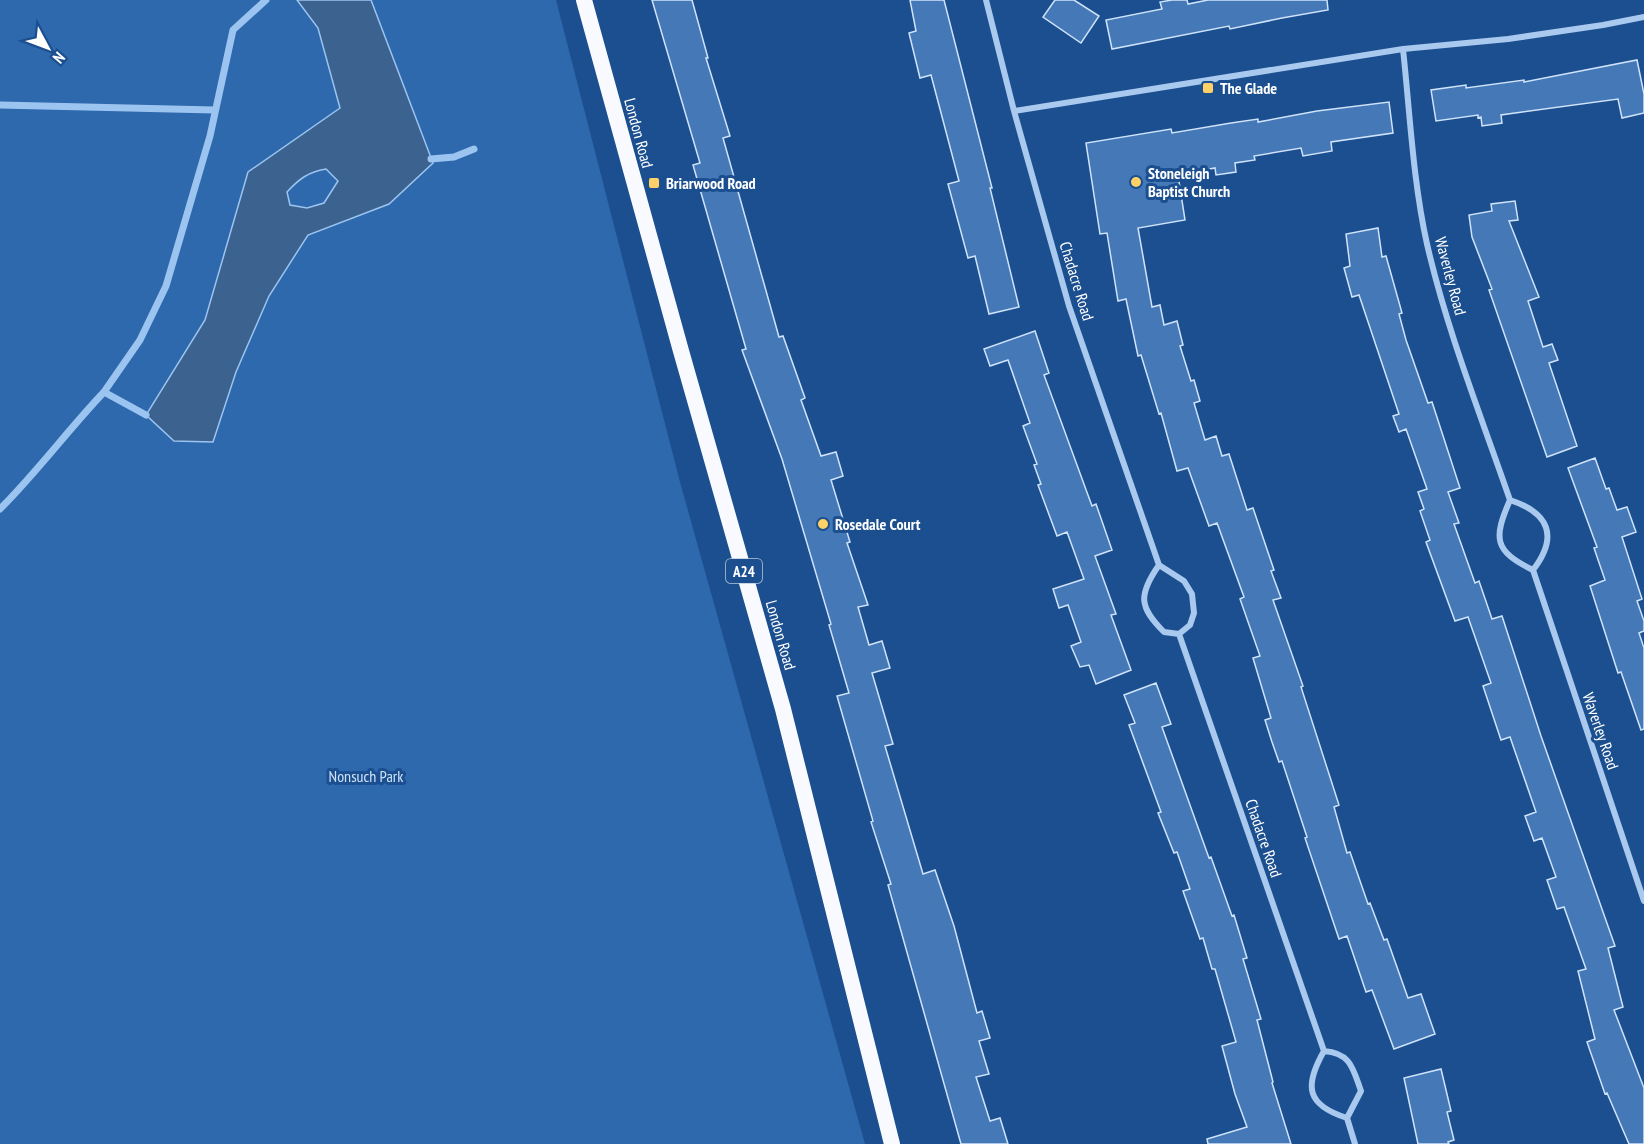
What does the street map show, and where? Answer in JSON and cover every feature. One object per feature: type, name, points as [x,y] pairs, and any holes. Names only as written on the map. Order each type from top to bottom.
[{"type":"highway","name":"London Road","points":[[584,0],[783,710],[892,1144]]},
{"type":"street","name":"Chadacre Road","points":[[986,0],[1014,111],[1069,306],[1159,565]]},
{"type":"street","points":[[1014,111],[1403,50],[1603,26],[1644,17]]},
{"type":"street","name":"Waverley Road","points":[[1403,50],[1420,210],[1427,244],[1441,298],[1510,500]]},
{"type":"street","points":[[1510,500],[1527,506],[1540,516],[1546,527],[1543,556],[1533,570],[1505,554],[1499,542],[1502,517],[1510,500]]},
{"type":"street","points":[[1159,565],[1184,581],[1192,594],[1194,614],[1190,626],[1179,634],[1164,632],[1146,610],[1144,593],[1149,579],[1159,565]]},
{"type":"street","name":"Waverley Road","points":[[1533,570],[1644,901]]},
{"type":"street","name":"Chadacre Road","points":[[1179,634],[1324,1051]]},
{"type":"street","points":[[1347,1119],[1329,1113],[1318,1105],[1310,1086],[1314,1068],[1324,1051],[1335,1052],[1350,1061],[1361,1091],[1347,1119],[1355,1144]]},
{"type":"green space","name":"Nonsuch Park","points":[[0,0],[556,0],[680,482],[865,1144],[0,1144]]},
{"type":"shaded area","points":[[297,0],[371,0],[433,163],[389,204],[308,235],[269,296],[236,372],[213,442],[174,441],[146,415],[205,320],[248,172],[340,108],[318,28]],"holes":[[[326,169],[338,181],[324,203],[307,208],[290,205],[287,192],[309,174]]]},
{"type":"building","points":[[652,0],[692,0],[708,58],[706,58],[730,136],[723,138],[779,337],[783,336],[805,398],[801,400],[821,456],[836,452],[843,476],[831,480],[850,542],[847,543],[868,605],[858,607],[869,645],[882,641],[890,668],[872,673],[893,744],[885,746],[923,874],[935,870],[954,926],[977,1013],[982,1011],[990,1038],[979,1041],[989,1074],[976,1077],[990,1121],[1000,1118],[1008,1144],[961,1144],[888,885],[891,884],[871,822],[873,821],[837,696],[849,693],[829,625],[831,624],[782,459],[742,350],[746,349],[693,165],[700,163]]},
{"type":"building","points":[[910,0],[944,0],[992,188],[990,188],[1019,307],[989,314],[975,256],[968,258],[948,184],[959,181],[931,75],[920,78],[909,33],[916,31]]},
{"type":"building","points":[[1055,0],[1074,0],[1099,16],[1081,43],[1043,17]]},
{"type":"building","points":[[1187,0],[1188,4],[1208,0],[1327,0],[1328,10],[1230,29],[1229,26],[1112,49],[1106,20],[1162,9],[1160,2]]},
{"type":"building","points":[[1637,60],[1644,94],[1644,113],[1622,118],[1618,99],[1501,115],[1502,123],[1482,126],[1481,117],[1478,118],[1478,115],[1436,121],[1431,90],[1524,80],[1524,82]]},
{"type":"building","points":[[1389,102],[1393,133],[1331,142],[1332,151],[1303,156],[1301,148],[1254,156],[1255,160],[1235,163],[1236,172],[1216,175],[1215,168],[1178,175],[1185,220],[1138,228],[1152,307],[1160,305],[1164,325],[1177,321],[1183,345],[1180,346],[1200,401],[1194,403],[1205,440],[1216,436],[1222,456],[1229,454],[1247,510],[1253,508],[1274,570],[1271,571],[1281,598],[1273,600],[1303,686],[1301,687],[1339,805],[1334,807],[1347,853],[1350,852],[1368,904],[1370,903],[1384,940],[1387,939],[1408,998],[1421,994],[1435,1034],[1394,1049],[1372,990],[1366,992],[1347,936],[1339,939],[1282,761],[1279,762],[1272,742],[1265,720],[1271,718],[1253,658],[1260,656],[1240,599],[1244,597],[1217,523],[1209,526],[1188,468],[1177,471],[1161,413],[1159,414],[1141,355],[1138,356],[1126,299],[1118,301],[1107,233],[1100,234],[1086,143],[1171,129],[1172,133]]},
{"type":"building","points":[[1515,201],[1518,220],[1509,221],[1539,297],[1528,301],[1543,347],[1552,344],[1558,360],[1549,363],[1577,446],[1547,457],[1489,290],[1492,289],[1472,237],[1469,215],[1492,211],[1491,204]]},
{"type":"building","points":[[1378,228],[1382,257],[1386,256],[1402,313],[1399,314],[1406,340],[1428,403],[1432,402],[1460,488],[1448,492],[1459,523],[1454,524],[1475,583],[1479,581],[1492,619],[1502,616],[1541,736],[1615,946],[1608,948],[1623,1007],[1614,1010],[1644,1088],[1644,1144],[1629,1144],[1607,1093],[1605,1094],[1587,1042],[1595,1039],[1578,971],[1586,969],[1564,907],[1557,909],[1547,880],[1556,877],[1542,838],[1534,841],[1525,816],[1536,812],[1510,737],[1501,740],[1483,686],[1491,683],[1468,617],[1455,621],[1426,542],[1430,540],[1420,511],[1424,509],[1418,492],[1427,489],[1406,429],[1399,432],[1393,416],[1399,414],[1359,295],[1352,297],[1344,268],[1350,266],[1346,234]]},
{"type":"building","points":[[1035,331],[1049,373],[1044,375],[1092,506],[1096,504],[1112,550],[1095,556],[1116,614],[1111,615],[1131,670],[1096,684],[1089,665],[1080,667],[1071,646],[1081,642],[1068,605],[1059,608],[1053,589],[1084,579],[1067,532],[1057,536],[1038,485],[1041,484],[1034,465],[1037,464],[1023,426],[1030,423],[1008,360],[990,366],[984,349]]},
{"type":"building","points":[[1595,458],[1606,489],[1609,488],[1617,510],[1627,507],[1636,532],[1622,537],[1642,599],[1637,601],[1644,621],[1644,631],[1639,633],[1644,648],[1644,729],[1641,730],[1621,672],[1618,673],[1590,586],[1605,580],[1594,548],[1597,547],[1568,468]]},
{"type":"building","points":[[1156,683],[1171,724],[1162,727],[1209,858],[1211,857],[1232,916],[1234,915],[1247,958],[1243,959],[1261,1019],[1257,1020],[1272,1083],[1291,1144],[1208,1144],[1207,1139],[1247,1127],[1222,1046],[1236,1042],[1215,969],[1212,969],[1203,938],[1200,939],[1183,891],[1190,889],[1177,852],[1174,853],[1158,813],[1161,812],[1129,725],[1135,723],[1124,695]]},
{"type":"building","points":[[1441,1069],[1451,1111],[1447,1112],[1454,1140],[1448,1142],[1449,1144],[1418,1144],[1404,1078]]},
{"type":"waterway","points":[[104,392],[140,340],[166,286],[210,136],[233,30],[266,0]]},
{"type":"waterway","points":[[0,105],[214,110]]},
{"type":"waterway","points":[[431,159],[454,157],[474,149]]},
{"type":"waterway","points":[[0,509],[104,392],[146,415]]},
{"type":"place","name":"The Glade","points":[[1208,88]]},
{"type":"place","name":"Stoneleigh Baptist Church","points":[[1136,182]]},
{"type":"place","name":"Briarwood Road","points":[[654,183]]},
{"type":"place","name":"Rosedale Court","points":[[823,524]]}]
